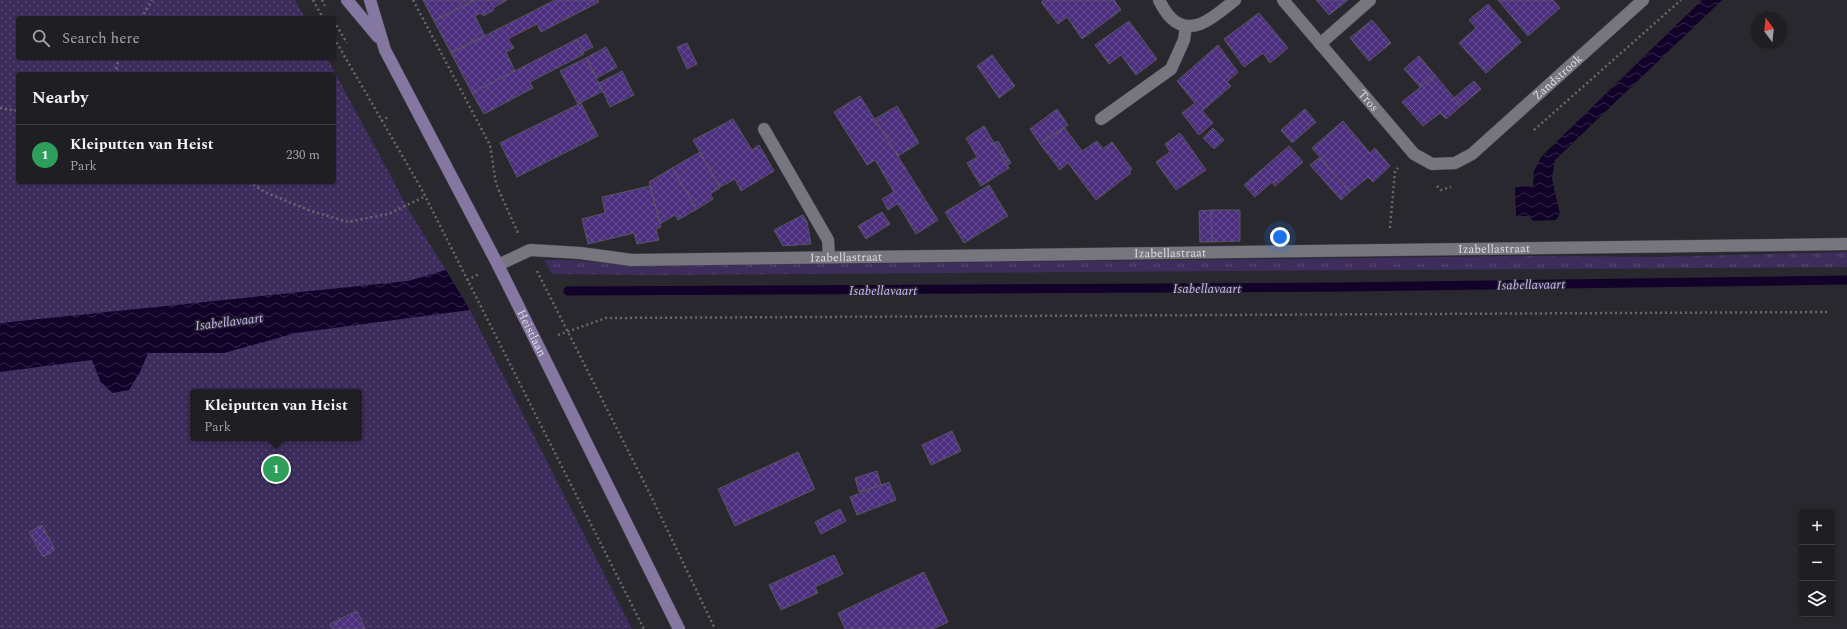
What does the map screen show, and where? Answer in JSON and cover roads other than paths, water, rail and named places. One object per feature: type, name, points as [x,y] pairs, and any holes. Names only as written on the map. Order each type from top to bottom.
[{"type":"main road","name":"Heistlaan","points":[[347,0],[380,39],[498,265],[679,629]]},
{"type":"main road","name":"Heistlaan","points":[[370,0],[380,39]]},
{"type":"street","points":[[1159,0],[1171,18],[1186,26],[1201,25],[1235,0]]},
{"type":"street","name":"Tros","points":[[1283,0],[1414,154],[1432,164],[1456,163],[1472,154]]},
{"type":"street","points":[[1320,44],[1370,0]]},
{"type":"street","name":"Zandstrook","points":[[1472,154],[1643,0]]},
{"type":"street","points":[[1101,119],[1171,69],[1184,40],[1186,26]]},
{"type":"street","points":[[764,129],[828,240],[829,257]]},
{"type":"street","name":"Izabellastraat","points":[[498,265],[530,250],[580,253],[632,260],[1847,244]]},
{"type":"water","points":[[1702,0],[1722,0],[1555,160],[1552,179],[1560,214],[1556,220],[1533,221],[1529,216],[1516,216],[1515,187],[1533,186],[1534,171],[1541,157]]},
{"type":"water","points":[[446,270],[470,310],[296,333],[224,353],[148,353],[140,372],[129,390],[113,393],[101,383],[92,360],[0,372],[0,323],[408,281]]},
{"type":"waterway","name":"Isabellavaart","points":[[568,291],[1346,287],[1847,280]]},
{"type":"place","name":"Kleiputten van Heist","points":[[276,469]]}]
